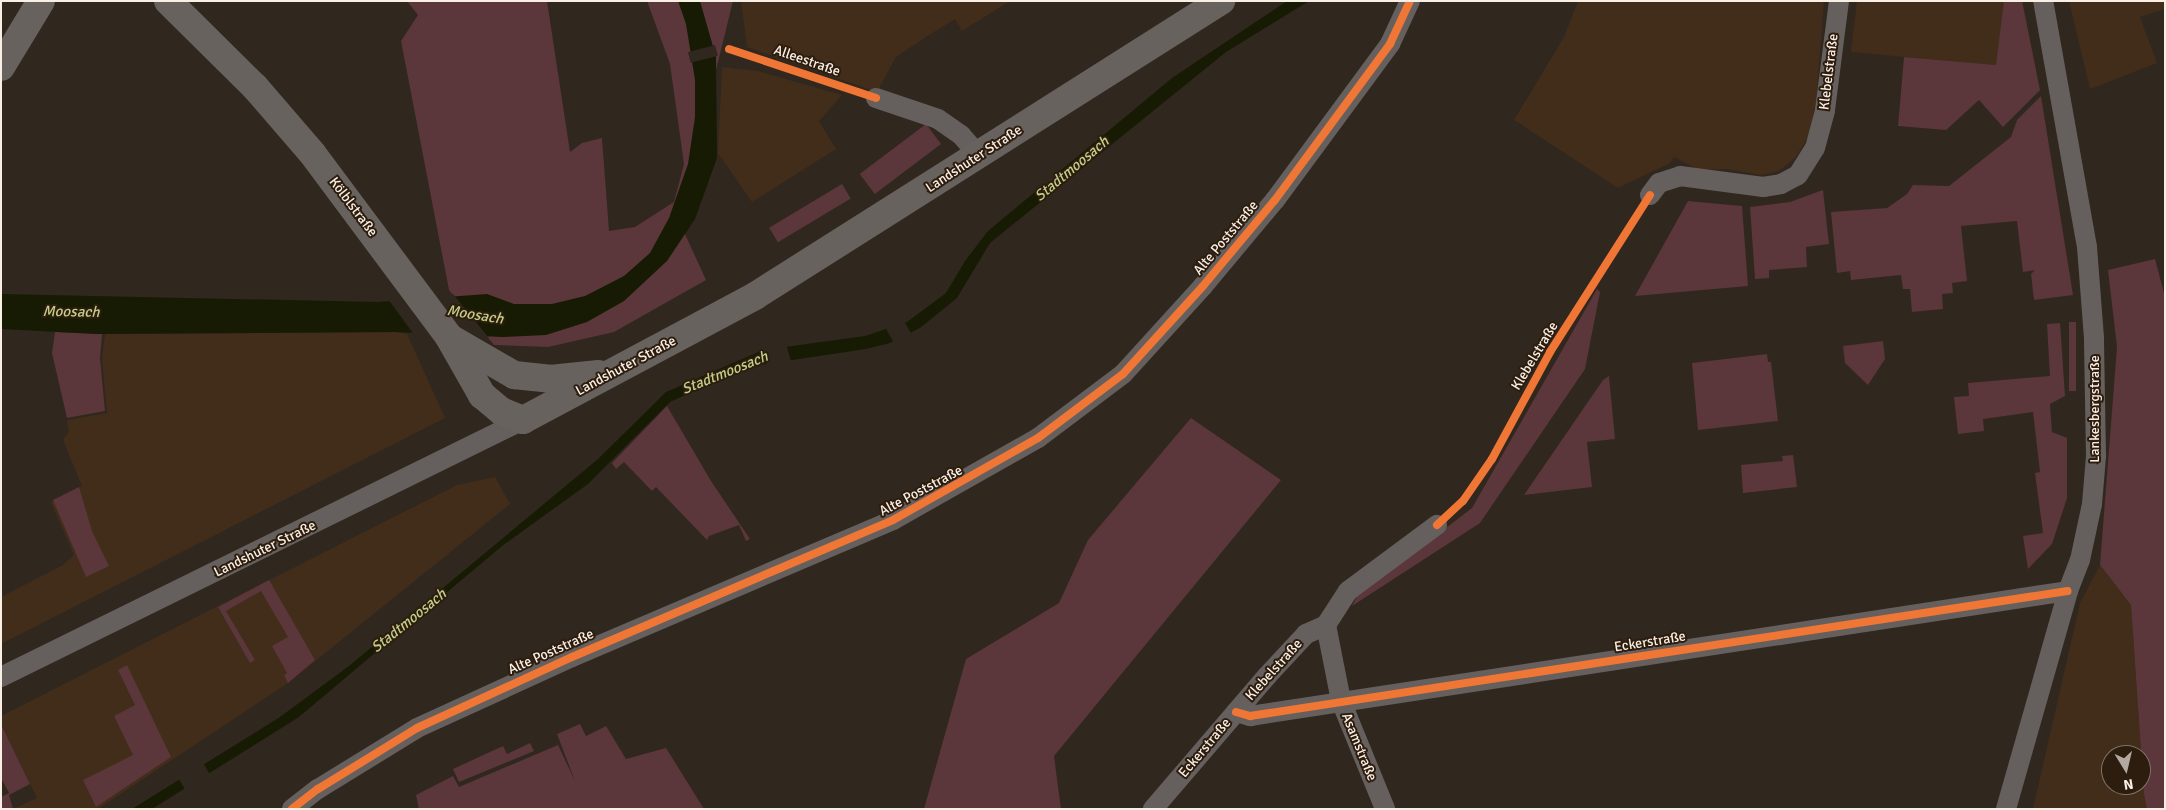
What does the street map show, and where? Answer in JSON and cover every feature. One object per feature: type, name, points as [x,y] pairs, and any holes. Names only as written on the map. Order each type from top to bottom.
[{"type":"main road","points":[[1,67],[41,1]]},
{"type":"main road","name":"Kölblstraße","points":[[168,1],[255,87],[312,153],[449,337],[482,395],[501,411],[523,420]]},
{"type":"main road","name":"Landshuter Straße","points":[[523,420],[755,296],[979,156],[1221,1]]},
{"type":"main road","points":[[449,337],[502,370],[530,378],[571,378],[613,372]]},
{"type":"street","name":"Alte Poststraße","points":[[292,809],[326,783],[417,728],[608,641],[893,520],[1038,438],[1123,374],[1203,286],[1275,200],[1390,44],[1410,1]]},
{"type":"street","name":"Klebelstraße","points":[[1650,196],[1659,183],[1680,176],[1763,187],[1781,184],[1798,175],[1815,148],[1825,110],[1839,1]]},
{"type":"street","name":"Lankesbergstraße","points":[[2006,809],[2068,591],[2080,560],[2092,504],[2098,417],[2087,247],[2044,1]]},
{"type":"street","points":[[876,98],[938,119],[961,135],[979,156]]},
{"type":"street","name":"Landshuter Straße","points":[[1,677],[523,420]]},
{"type":"street","name":"Klebelstraße","points":[[1236,712],[1306,634],[1326,625],[1348,591],[1437,526]]},
{"type":"street","name":"Eckerstraße","points":[[1154,809],[1236,712],[1250,716],[2068,591]]},
{"type":"street","name":"Asamstraße","points":[[1326,625],[1341,701],[1385,809]]},
{"type":"shaded area","points":[[407,1],[547,1],[570,152],[582,143],[602,138],[609,231],[635,227],[674,202],[684,164],[670,64],[647,1],[733,1],[679,221],[706,280],[614,332],[548,347],[494,345],[449,290],[401,41],[418,15]]},
{"type":"shaded area","points":[[741,1],[1010,1],[962,31],[955,19],[896,57],[877,92],[747,47]]},
{"type":"shaded area","points":[[1578,1],[1824,1],[1816,103],[1808,137],[1796,157],[1779,171],[1762,175],[1726,169],[1699,170],[1674,157],[1670,163],[1618,188],[1514,120],[1564,37]]},
{"type":"shaded area","points":[[1857,1],[2022,1],[2036,69],[1851,52]]},
{"type":"shaded area","points":[[2004,1],[2022,1],[2040,90],[2003,127],[1979,100],[1946,130],[1898,126],[1904,57],[1996,65]]},
{"type":"shaded area","points":[[2069,1],[2165,1],[2165,9],[2140,17],[2157,63],[2090,89]]},
{"type":"shaded area","points":[[722,67],[758,71],[842,95],[819,121],[836,149],[752,202],[718,153]]},
{"type":"shaded area","points":[[2041,96],[2073,295],[2034,300],[2031,274],[2035,270],[2023,272],[2017,221],[1961,226],[1967,281],[1952,283],[1953,293],[1942,294],[1943,309],[1912,312],[1910,289],[1903,289],[1901,275],[1851,280],[1850,271],[1837,273],[1831,212],[1887,208],[1907,194],[1913,185],[1949,186],[2011,137],[2017,120]]},
{"type":"shaded area","points":[[926,124],[941,144],[875,194],[860,174]]},
{"type":"shaded area","points":[[842,184],[851,199],[778,242],[769,228]]},
{"type":"shaded area","points":[[1823,190],[1829,244],[1806,247],[1807,267],[1769,270],[1769,278],[1755,279],[1750,207],[1790,202]]},
{"type":"shaded area","points":[[1688,201],[1742,206],[1748,286],[1635,296]]},
{"type":"shaded area","points":[[2155,259],[2165,297],[2165,809],[2147,809],[2144,795],[2151,795],[2151,745],[2141,745],[2131,605],[2100,565],[2117,347],[2108,270]]},
{"type":"shaded area","points":[[1597,289],[1600,292],[1585,369],[1480,523],[1352,606],[1357,596],[1472,508]]},
{"type":"shaded area","points":[[2069,322],[2076,322],[2076,391],[2069,391]]},
{"type":"shaded area","points":[[2060,323],[2065,396],[2050,404],[2052,432],[2067,438],[2067,498],[2052,544],[2028,569],[2023,536],[2043,533],[2035,473],[2040,472],[2033,412],[1983,419],[1984,431],[1958,434],[1954,397],[1969,396],[1968,383],[2050,376],[2047,324]]},
{"type":"shaded area","points":[[55,332],[102,334],[100,358],[105,411],[67,418],[52,353]]},
{"type":"shaded area","points":[[395,332],[407,334],[445,418],[1,644],[1,597],[63,565],[74,555],[51,502],[82,486],[63,440],[69,432],[67,420],[107,413],[102,358],[105,334]]},
{"type":"shaded area","points":[[1883,341],[1885,359],[1868,385],[1845,363],[1843,346]]},
{"type":"shaded area","points":[[1767,354],[1768,362],[1771,362],[1778,421],[1698,430],[1692,363]]},
{"type":"shaded area","points":[[1609,376],[1615,439],[1587,442],[1592,487],[1524,495],[1603,380]]},
{"type":"shaded area","points":[[667,406],[711,481],[750,539],[746,541],[739,525],[709,536],[707,540],[656,487],[652,491],[624,462],[616,469],[612,463]]},
{"type":"shaded area","points":[[1191,418],[1281,480],[1054,756],[1061,809],[924,809],[966,659],[1059,603],[1088,540]]},
{"type":"shaded area","points":[[1793,455],[1797,487],[1743,493],[1741,465],[1783,461],[1782,456]]},
{"type":"shaded area","points":[[495,477],[510,504],[288,683],[98,809],[13,809],[37,798],[1,724],[1,716],[457,485]]},
{"type":"shaded area","points":[[79,487],[92,531],[109,566],[86,577],[53,500]]},
{"type":"shaded area","points":[[2100,565],[2131,605],[2141,745],[2101,745],[2101,795],[2145,795],[2164,809],[2033,809],[2080,603]]},
{"type":"shaded area","points":[[269,580],[315,660],[288,683],[284,675],[287,673],[272,646],[288,637],[261,591],[226,611],[255,660],[250,663],[218,607]]},
{"type":"shaded area","points":[[127,665],[171,757],[96,807],[83,780],[133,755],[114,716],[135,705],[118,670]]},
{"type":"shaded area","points":[[1,724],[30,784],[9,795],[13,809],[1,809],[1,797],[9,793],[1,778]]},
{"type":"shaded area","points":[[580,724],[586,736],[606,726],[626,759],[666,748],[704,809],[419,809],[416,795],[453,776],[459,787],[558,745],[575,781],[557,734]]},
{"type":"shaded area","points":[[530,743],[534,751],[459,782],[453,769],[503,746],[507,754]]},
{"type":"water","name":"Moosach","points":[[678,1],[700,1],[716,57],[717,158],[695,219],[667,261],[624,301],[587,322],[546,335],[502,337],[395,332],[96,334],[1,329],[1,294],[378,302],[487,294],[514,304],[552,304],[585,296],[624,276],[650,253],[669,218],[688,164],[695,117],[695,80],[686,24]]},
{"type":"water","name":"Stadtmoosach","points":[[1287,1],[1309,1],[1226,52],[990,243],[957,298],[920,328],[890,343],[866,349],[746,367],[670,402],[588,484],[502,546],[299,717],[152,809],[132,809],[280,717],[349,666],[598,459],[666,392],[763,350],[865,336],[907,322],[946,293],[965,261],[988,231],[1172,78]]},
{"type":"pier","points":[[715,45],[718,56],[691,63],[688,52]]},
{"type":"pier","points":[[1053,175],[1063,190],[1046,202],[1036,187]]},
{"type":"pier","points":[[453,294],[489,338],[415,336],[388,299]]},
{"type":"pier","points":[[904,321],[912,335],[894,343],[885,327]]},
{"type":"pier","points":[[786,344],[791,361],[767,365],[762,348]]},
{"type":"pier","points":[[202,761],[210,775],[185,789],[177,776]]},
{"type":"cycle path","points":[[292,809],[318,789],[417,728],[572,657],[893,520],[1038,438],[1123,374],[1203,286],[1275,200],[1390,44],[1410,1]]},
{"type":"cycle path","name":"Alleestraße","points":[[729,49],[876,98]]},
{"type":"cycle path","points":[[1437,525],[1463,501],[1492,459],[1550,352],[1650,195]]},
{"type":"cycle path","points":[[1236,712],[1250,716],[2068,591]]}]
